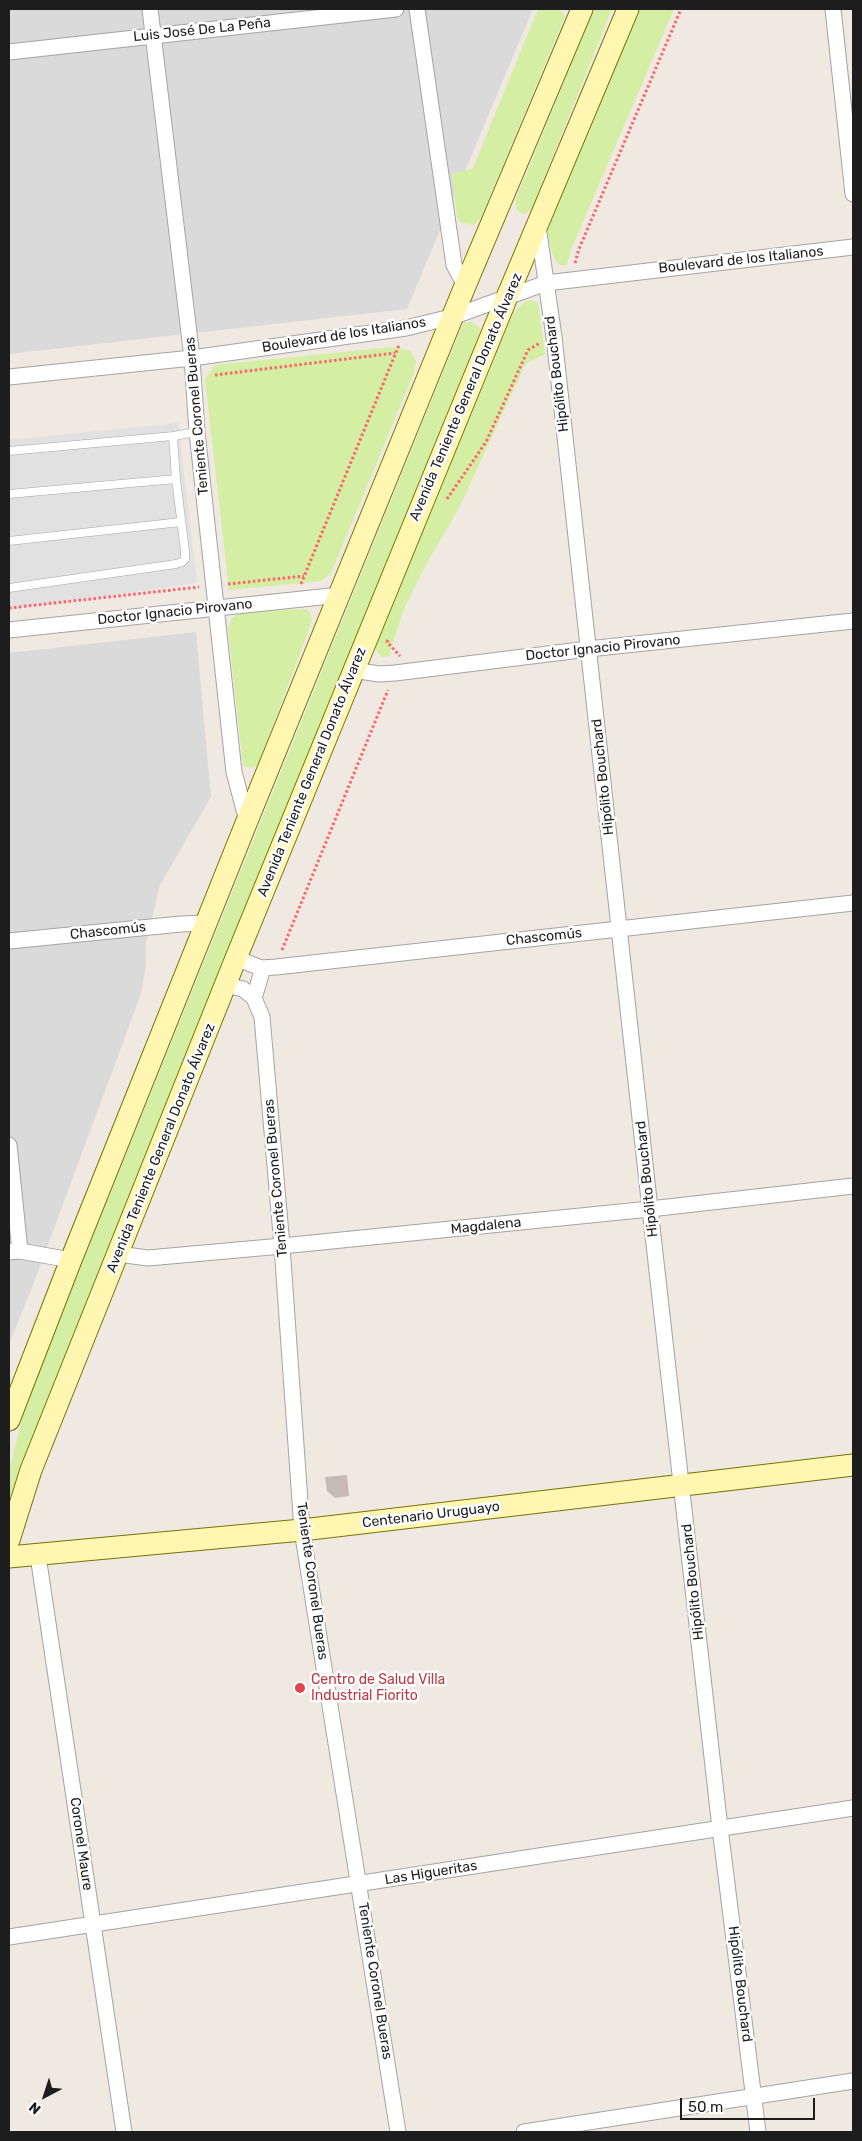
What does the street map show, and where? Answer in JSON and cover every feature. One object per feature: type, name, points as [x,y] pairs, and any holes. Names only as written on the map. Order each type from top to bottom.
[{"type":"main road","points":[[9,1420],[71,1260],[247,822],[455,316],[465,286],[582,9]]},
{"type":"main road","name":"Avenida Teniente General Donato Álvarez","points":[[9,1540],[31,1470],[236,958],[507,297],[628,9]]},
{"type":"main road","name":"Centenario Uruguayo","points":[[9,1557],[38,1556],[302,1530],[853,1465]]},
{"type":"street","name":"Teniente Coronel Bueras","points":[[150,9],[192,358],[234,772],[247,822]]},
{"type":"street","name":"Luis José De La Peña","points":[[9,52],[396,9]]},
{"type":"street","points":[[417,9],[453,259],[457,272],[465,286]]},
{"type":"street","points":[[833,9],[853,194]]},
{"type":"street","name":"Hipólito Bouchard","points":[[538,226],[554,336],[720,1828],[758,2132]]},
{"type":"street","name":"Boulevard de los Italianos","points":[[9,377],[192,358],[406,328],[455,316],[546,283],[853,247]]},
{"type":"street","name":"Doctor Ignacio Pirovano","points":[[9,630],[340,595]]},
{"type":"street","name":"Doctor Ignacio Pirovano","points":[[353,670],[395,673],[588,649],[853,621]]},
{"type":"street","name":"Chascomús","points":[[236,958],[270,968],[853,903]]},
{"type":"street","name":"Chascomús","points":[[9,941],[208,923]]},
{"type":"street","points":[[226,984],[243,989],[254,998],[270,968]]},
{"type":"street","name":"Teniente Coronel Bueras","points":[[254,998],[262,1017],[282,1246],[302,1530],[360,1884],[398,2132]]},
{"type":"street","points":[[9,1145],[14,1251],[71,1260]]},
{"type":"street","name":"Magdalena","points":[[118,1254],[148,1258],[282,1246],[650,1210],[853,1186]]},
{"type":"street","name":"Coronel Maure","points":[[38,1556],[124,2132]]},
{"type":"street","name":"Las Higueritas","points":[[9,1937],[853,1808]]},
{"type":"street","points":[[524,2132],[853,2080]]},
{"type":"lane","points":[[9,451],[198,432]]},
{"type":"lane","points":[[9,588],[176,564],[185,559],[173,436]]},
{"type":"lane","points":[[9,494],[176,479]]},
{"type":"lane","points":[[9,541],[181,522]]},
{"type":"path","points":[[574,279],[579,249],[681,9]]},
{"type":"path","points":[[296,599],[406,328]]},
{"type":"path","points":[[442,504],[486,442],[528,350],[554,336]]},
{"type":"path","points":[[214,375],[396,352]]},
{"type":"path","points":[[9,608],[304,576]]},
{"type":"path","points":[[270,968],[401,658],[387,642],[391,633]]},
{"type":"shaded area","points":[[9,9],[533,9],[407,309],[9,354]]},
{"type":"shaded area","points":[[178,423],[197,583],[9,610],[9,440]]},
{"type":"shaded area","points":[[196,632],[211,797],[160,885],[146,943],[146,965],[141,994],[33,1285],[9,1344],[9,653]]},
{"type":"green space","points":[[538,9],[559,9],[565,16],[480,220],[473,225],[460,222],[457,217],[452,174],[473,168]]},
{"type":"green space","points":[[594,9],[612,9],[532,208],[527,213],[522,214],[516,209],[516,199]]},
{"type":"green space","points":[[637,9],[674,9],[570,252],[567,265],[560,265],[554,258],[548,239],[548,229]]},
{"type":"green space","points":[[531,300],[538,303],[545,354],[526,363],[459,508],[424,568],[404,609],[390,652],[391,656],[382,657],[376,650],[376,643],[514,312],[523,303]]},
{"type":"green space","points":[[465,322],[471,322],[480,328],[479,335],[9,1498],[9,1471],[27,1399]]},
{"type":"green space","points":[[392,347],[411,351],[416,362],[414,373],[331,573],[321,581],[229,590],[205,379],[215,365]]},
{"type":"green space","points":[[306,609],[310,613],[312,621],[258,765],[252,768],[243,766],[228,629],[232,618],[240,612]]},
{"type":"building","points":[[347,1475],[349,1496],[335,1498],[327,1491],[325,1477]]},
{"type":"place","name":"Centro de Salud Villa Industrial Fiorito","points":[[300,1688]]}]
